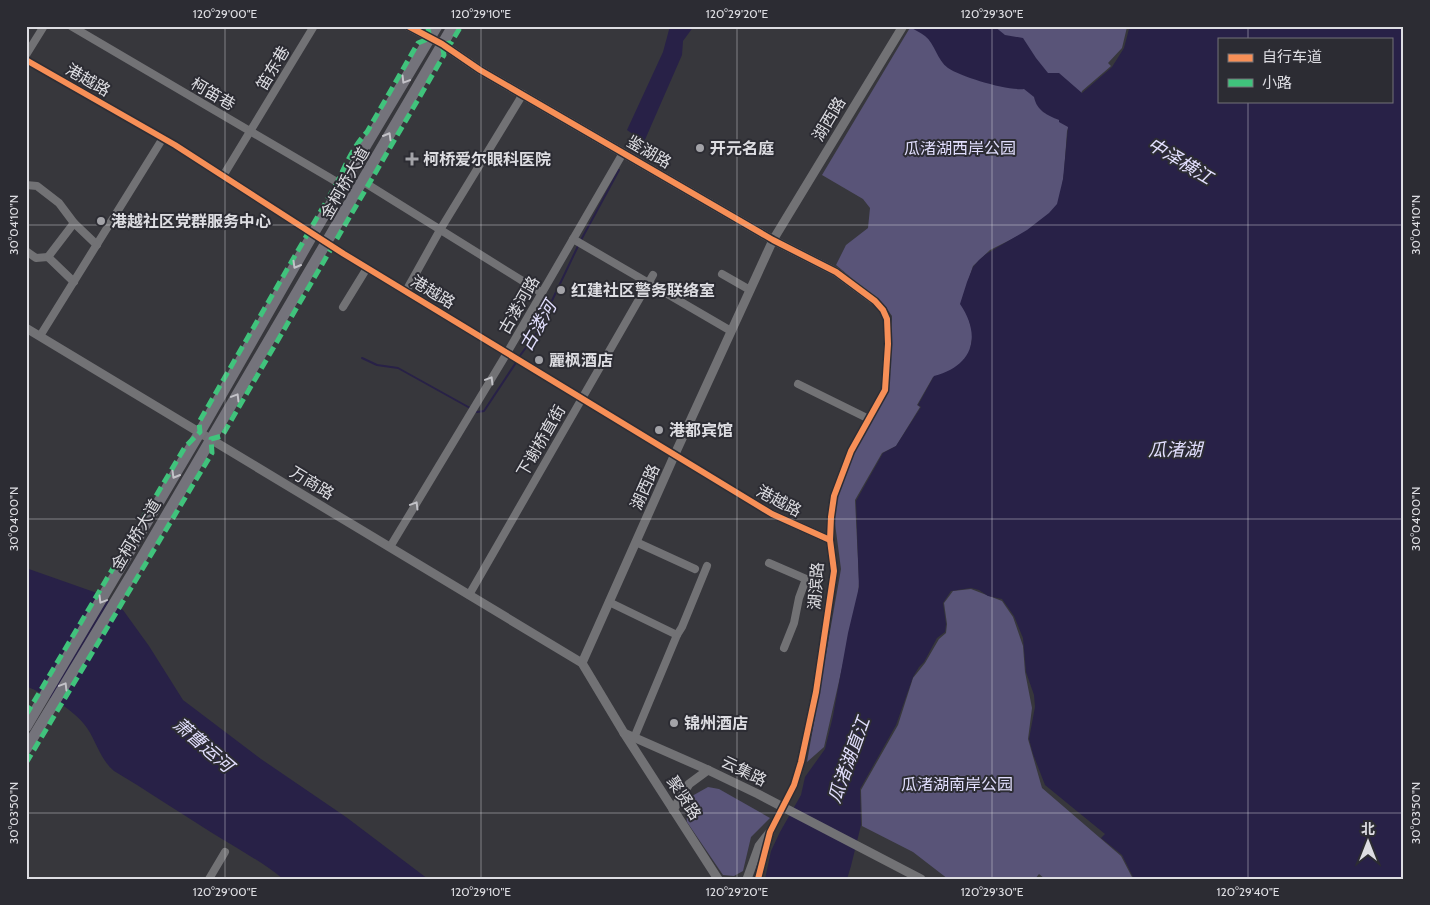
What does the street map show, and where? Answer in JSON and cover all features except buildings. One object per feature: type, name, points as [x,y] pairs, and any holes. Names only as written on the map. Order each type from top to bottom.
[{"type":"main road","name":"金柯桥大道","points":[[26,749],[32,726],[127,558],[313,234],[437,26]]},
{"type":"main road","name":"金柯桥大道","points":[[32,726],[138,564],[453,26]]},
{"type":"street","points":[[26,55],[44,26]]},
{"type":"street","name":"柯笛巷","points":[[71,26],[342,185]]},
{"type":"street","name":"笛东巷","points":[[224,176],[314,26]]},
{"type":"street","name":"鉴湖路","points":[[408,26],[442,44],[480,70],[773,240],[836,272],[875,301]]},
{"type":"street","name":"湖西路","points":[[582,664],[674,454],[773,240],[903,26]]},
{"type":"street","name":"港越路","points":[[26,60],[163,138],[367,268],[772,514],[830,540]]},
{"type":"street","points":[[406,292],[440,230],[523,94]]},
{"type":"street","points":[[40,336],[163,138]]},
{"type":"street","name":"古溇河路","points":[[390,547],[542,293],[577,242],[623,153]]},
{"type":"street","points":[[362,181],[542,293]]},
{"type":"street","points":[[26,185],[37,186],[59,203],[74,223],[97,245]]},
{"type":"street","points":[[26,251],[36,258],[48,257],[74,223]]},
{"type":"street","points":[[577,242],[731,331]]},
{"type":"street","points":[[48,257],[74,282]]},
{"type":"street","points":[[343,306],[367,268]]},
{"type":"street","points":[[722,274],[750,290]]},
{"type":"street","name":"下谢桥直街","points":[[469,595],[653,275]]},
{"type":"street","name":"湖滨路","points":[[758,879],[770,832],[794,785],[801,762],[816,692],[834,571],[830,540],[834,496],[851,450],[885,390],[888,344],[887,319],[883,310],[875,301]]},
{"type":"street","name":"万商路","points":[[27,330],[200,432],[582,664]]},
{"type":"street","points":[[798,384],[869,419]]},
{"type":"street","points":[[636,542],[695,569]]},
{"type":"street","points":[[769,562],[806,578],[799,598],[794,623],[784,648]]},
{"type":"street","points":[[634,738],[707,566]]},
{"type":"street","points":[[609,602],[677,635]]},
{"type":"street","points":[[582,664],[624,733]]},
{"type":"street","name":"云集路","points":[[624,733],[758,794],[921,879]]},
{"type":"street","name":"聚贤路","points":[[624,733],[718,879]]},
{"type":"street","points":[[673,810],[689,784],[708,770]]},
{"type":"street","points":[[747,879],[759,846],[770,832]]},
{"type":"street","points":[[209,879],[225,852]]},
{"type":"green space","name":"瓜渚湖西岸公园","points":[[911,26],[1127,27],[1122,48],[1108,63],[1111,66],[1082,91],[1067,131],[1059,207],[1028,231],[990,250],[973,266],[961,303],[973,333],[969,356],[954,371],[933,377],[917,405],[920,407],[896,446],[882,453],[855,500],[859,581],[858,598],[824,747],[807,762],[841,569],[834,516],[839,488],[854,452],[888,391],[892,316],[885,306],[836,265],[846,245],[868,228],[870,208],[863,199],[822,175]]},
{"type":"green space","name":"瓜渚湖南岸公园","points":[[971,589],[1002,601],[1013,617],[1023,646],[1025,672],[1032,708],[1028,739],[1042,788],[1121,856],[1133,879],[1045,879],[1039,874],[1035,879],[948,879],[913,852],[862,826],[861,790],[898,725],[913,678],[925,663],[939,639],[946,633],[947,624],[944,603],[953,591]]},
{"type":"green space","points":[[708,787],[719,789],[770,818],[751,837],[743,871],[734,876],[723,875],[687,822],[686,810],[692,796]]},
{"type":"water","points":[[670,26],[694,26],[683,41],[682,55],[644,142],[627,130],[663,52]]},
{"type":"water","name":"瓜渚湖","points":[[908,26],[994,26],[1005,35],[1023,38],[1048,73],[1059,73],[1082,93],[1112,67],[1124,48],[1129,26],[1404,26],[1404,879],[1134,879],[1122,855],[1101,838],[1105,834],[1045,785],[1029,739],[1035,707],[1034,695],[1026,672],[1023,638],[1014,616],[1002,599],[988,596],[979,590],[971,588],[951,591],[943,603],[946,624],[945,632],[937,638],[924,662],[913,677],[896,725],[860,789],[861,825],[847,879],[765,879],[771,851],[801,795],[805,777],[825,749],[833,716],[848,633],[859,587],[856,501],[883,453],[896,446],[921,407],[918,405],[934,376],[958,365],[970,348],[972,338],[971,327],[960,304],[973,267],[986,254],[1027,230],[1049,213],[1057,204],[1063,179],[1068,127],[1043,112],[1037,106],[1034,97],[1024,89],[1007,88],[985,83],[954,72],[944,65],[931,43],[923,35]]},
{"type":"water","name":"萧曹运河","points":[[26,568],[97,593],[123,610],[149,646],[183,700],[261,759],[346,817],[428,879],[283,879],[114,771],[102,756],[87,728],[75,714],[51,698],[26,686]]},
{"type":"waterway","name":"古溇河","points":[[581,240],[619,170]]},
{"type":"waterway","name":"古溇河","points":[[519,357],[536,334],[579,244]]},
{"type":"waterway","name":"古溇河","points":[[362,358],[377,365],[398,368],[470,408]]},
{"type":"waterway","name":"古溇河","points":[[474,410],[477,412],[484,411],[517,361]]},
{"type":"marked path","points":[[26,715],[185,447],[200,432],[199,422],[337,183],[354,150],[367,132],[418,43],[430,38],[428,29],[430,26]]},
{"type":"marked path","points":[[26,763],[212,453],[211,439],[222,436],[444,55],[442,44],[451,43],[461,26]]},
{"type":"cycle path","points":[[408,26],[442,44],[480,70],[773,240],[836,272],[875,301],[883,310],[887,319],[888,344],[885,390],[851,451],[834,496],[830,540],[834,571],[816,692],[801,762],[794,785],[770,832],[758,879]]},
{"type":"cycle path","points":[[26,60],[175,145],[344,254],[772,514],[830,540]]},
{"type":"place","name":"开元名庭","points":[[700,148]]},
{"type":"place","name":"柯桥爱尔眼科医院","points":[[412,159]]},
{"type":"place","name":"港越社区党群服务中心","points":[[101,221]]},
{"type":"place","name":"红建社区警务联络室","points":[[561,290]]},
{"type":"place","name":"麗枫酒店","points":[[539,360]]},
{"type":"place","name":"港都宾馆","points":[[659,430]]},
{"type":"place","name":"锦州酒店","points":[[674,723]]},
{"type":"water label","name":"中泽横江","points":[[1180,161]]},
{"type":"water label","name":"瓜渚湖直江","points":[[849,760]]}]
